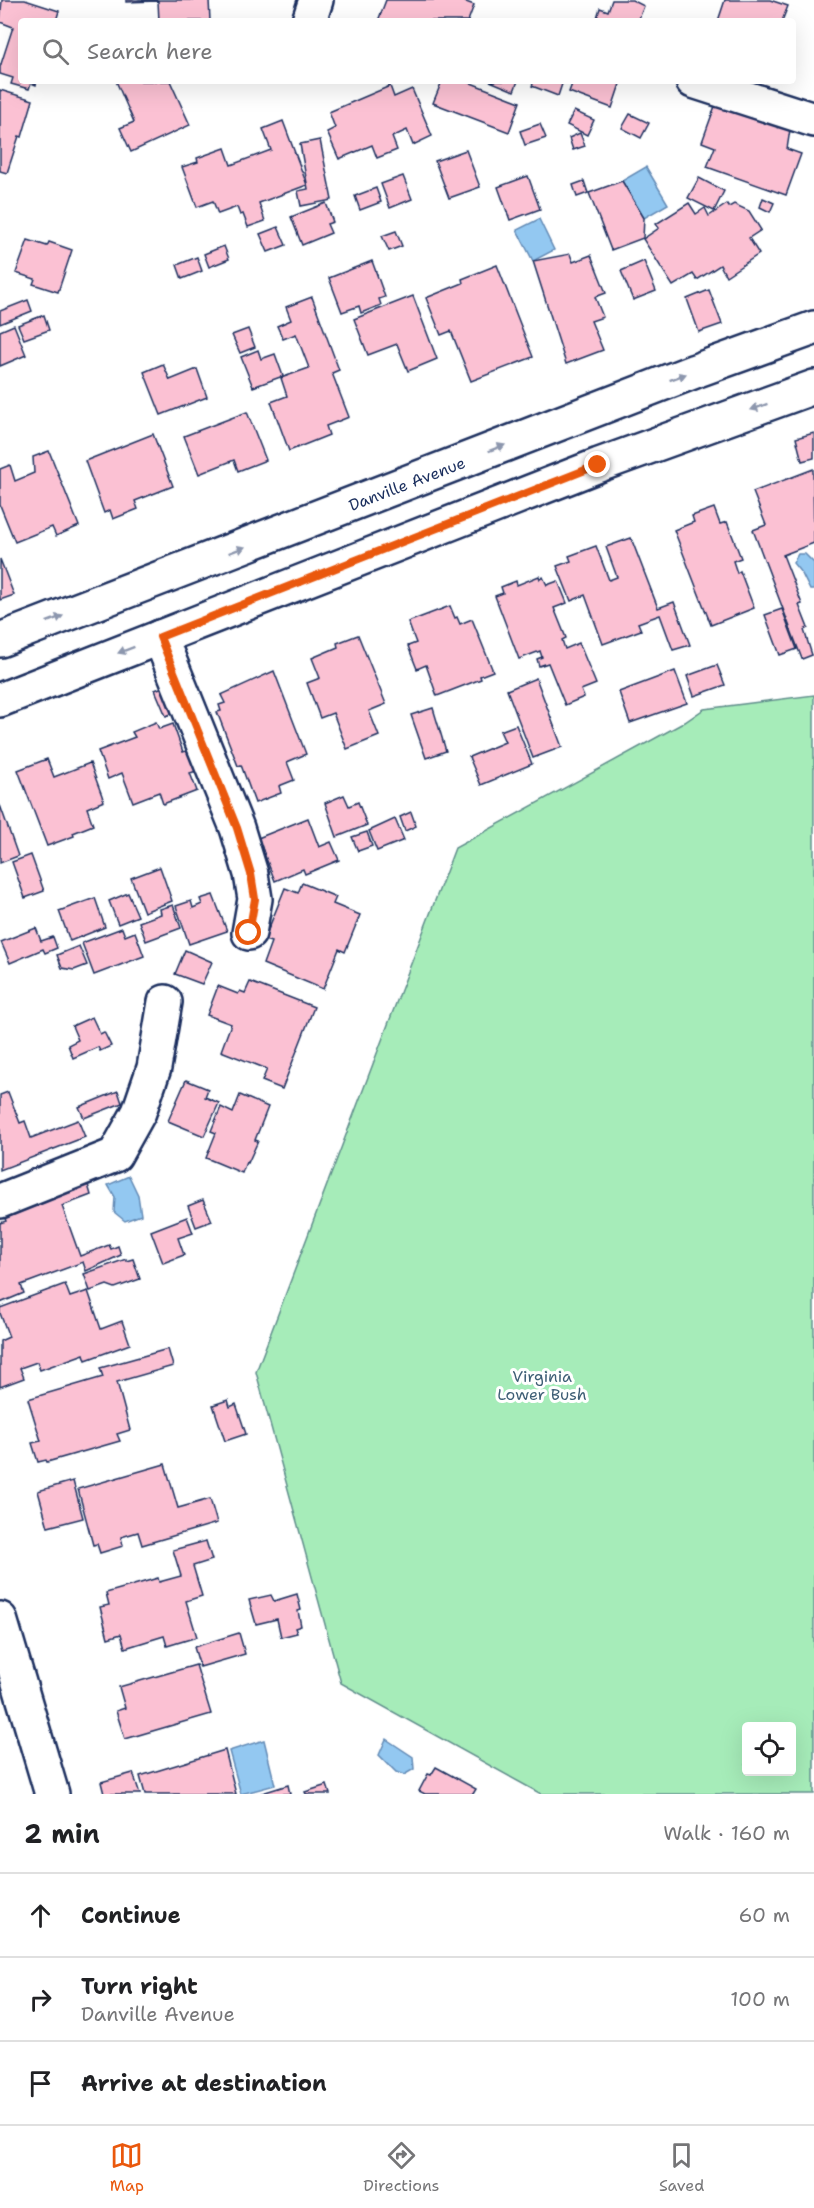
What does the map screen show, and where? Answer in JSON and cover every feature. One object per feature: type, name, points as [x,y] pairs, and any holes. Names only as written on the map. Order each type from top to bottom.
[{"type":"street","points":[[310,18],[316,0]]},
{"type":"street","points":[[702,84],[814,120]]},
{"type":"street","name":"Danville Avenue","points":[[0,640],[695,371],[814,328]]},
{"type":"street","points":[[0,700],[598,465],[814,387]]},
{"type":"street","points":[[160,637],[241,840],[251,874],[255,899],[249,933]]},
{"type":"street","points":[[0,1201],[115,1155],[139,1112],[154,1068],[165,1002]]},
{"type":"street","points":[[0,1619],[52,1794]]},
{"type":"green space","name":"Virginia Lower Bush","points":[[814,695],[814,1794],[541,1794],[341,1683],[256,1372],[455,848],[685,722],[704,709]]},
{"type":"water","points":[[646,167],[668,204],[644,218],[622,181]]},
{"type":"water","points":[[539,219],[554,250],[533,261],[517,230]]},
{"type":"water","points":[[798,554],[805,554],[814,563],[814,590],[810,590],[793,563]]},
{"type":"water","points":[[129,1176],[138,1195],[141,1215],[125,1221],[114,1212],[115,1197],[108,1185]]},
{"type":"water","points":[[386,1739],[413,1757],[414,1769],[404,1775],[396,1772],[379,1755]]},
{"type":"water","points":[[264,1740],[275,1785],[241,1794],[229,1751]]},
{"type":"building","points":[[2,0],[25,0],[59,11],[57,18],[18,18],[18,84],[31,84],[29,89],[11,84],[13,78],[0,74],[0,67],[13,27],[0,22]]},
{"type":"building","points":[[126,0],[209,0],[210,18],[159,18],[158,1],[126,2]]},
{"type":"building","points":[[386,0],[461,0],[474,5],[469,18],[379,18]]},
{"type":"building","points":[[612,0],[632,0],[644,6],[639,18],[597,18],[600,8],[608,11]]},
{"type":"building","points":[[725,0],[770,0],[788,6],[783,18],[719,18]]},
{"type":"building","points":[[117,84],[171,84],[190,125],[131,152],[120,128],[134,122]]},
{"type":"building","points":[[441,84],[474,84],[520,102],[509,132],[433,103]]},
{"type":"building","points":[[497,84],[517,84],[514,91]]},
{"type":"building","points":[[533,84],[562,84],[558,96],[532,86]]},
{"type":"building","points":[[572,84],[620,84],[612,108],[569,92]]},
{"type":"building","points":[[390,86],[394,97],[412,89],[432,136],[413,145],[407,130],[392,137],[397,150],[377,158],[372,145],[339,159],[327,132],[335,128],[329,112]]},
{"type":"building","points":[[0,90],[33,100],[22,137],[19,136],[7,173],[0,171]]},
{"type":"building","points":[[715,106],[734,112],[743,109],[791,123],[787,149],[801,154],[786,195],[707,167],[715,147],[702,142]]},
{"type":"building","points":[[574,111],[594,120],[587,135],[567,125]]},
{"type":"building","points":[[630,114],[649,123],[641,138],[622,128]]},
{"type":"building","points":[[283,121],[307,185],[259,203],[265,221],[248,227],[243,214],[240,215],[237,207],[218,214],[213,201],[197,207],[182,167],[198,162],[197,158],[225,148],[231,165],[271,150],[263,129]]},
{"type":"building","points":[[540,124],[546,138],[525,145],[520,131]]},
{"type":"building","points":[[580,133],[585,146],[573,150],[569,138]]},
{"type":"building","points":[[320,140],[332,200],[301,206],[298,191],[308,189],[300,144]]},
{"type":"building","points":[[466,150],[480,187],[449,198],[435,161]]},
{"type":"building","points":[[403,176],[412,199],[390,208],[381,184]]},
{"type":"building","points":[[528,176],[540,209],[510,220],[498,187]]},
{"type":"building","points":[[699,178],[724,191],[714,211],[688,198]]},
{"type":"building","points":[[584,181],[588,193],[577,197],[573,185]]},
{"type":"building","points":[[622,181],[644,218],[643,238],[611,250],[589,193]]},
{"type":"building","points":[[376,188],[381,202],[360,210],[355,196]]},
{"type":"building","points":[[763,198],[774,203],[770,212],[760,207]]},
{"type":"building","points":[[326,203],[333,222],[327,224],[331,233],[302,245],[291,217]]},
{"type":"building","points":[[689,203],[696,214],[705,208],[709,216],[727,204],[729,207],[734,204],[749,211],[761,230],[749,238],[759,254],[726,276],[720,265],[697,280],[693,274],[673,286],[643,239],[659,228],[656,224]]},
{"type":"building","points":[[278,227],[286,245],[268,252],[260,234]]},
{"type":"building","points":[[396,231],[402,246],[389,251],[382,236]]},
{"type":"building","points":[[28,240],[47,246],[49,242],[72,250],[58,292],[33,284],[35,279],[16,273]]},
{"type":"building","points":[[224,246],[229,259],[209,267],[204,254]]},
{"type":"building","points":[[570,254],[573,262],[591,255],[606,293],[595,297],[603,317],[591,321],[603,350],[566,364],[533,261]]},
{"type":"building","points":[[197,257],[202,271],[182,279],[177,265]]},
{"type":"building","points":[[372,261],[385,297],[379,299],[381,305],[361,313],[359,306],[342,312],[329,278]]},
{"type":"building","points":[[644,261],[656,291],[633,300],[621,271]]},
{"type":"building","points":[[497,265],[533,357],[471,381],[451,331],[441,335],[426,298],[463,283],[462,279]]},
{"type":"building","points":[[709,290],[722,324],[699,332],[687,299]]},
{"type":"building","points":[[413,296],[437,359],[408,371],[397,344],[368,355],[354,319]]},
{"type":"building","points":[[312,297],[339,370],[332,373],[349,417],[326,426],[329,435],[289,451],[271,402],[287,396],[281,378],[309,368],[296,334],[283,339],[277,326],[291,320],[286,307]]},
{"type":"building","points":[[28,300],[32,311],[0,324],[0,311]]},
{"type":"building","points":[[44,315],[49,330],[24,339],[18,325]]},
{"type":"building","points":[[14,325],[26,355],[0,366],[0,331]]},
{"type":"building","points":[[248,329],[255,347],[240,353],[232,335]]},
{"type":"building","points":[[258,350],[261,359],[275,354],[283,376],[253,387],[241,357]]},
{"type":"building","points":[[163,364],[170,380],[197,369],[207,397],[161,415],[144,372]]},
{"type":"building","points":[[247,412],[266,460],[238,471],[234,460],[199,474],[184,436]]},
{"type":"building","points":[[814,433],[814,458],[802,461],[796,438]]},
{"type":"building","points":[[153,434],[173,486],[135,501],[138,509],[113,519],[110,510],[104,513],[85,461]]},
{"type":"building","points":[[49,451],[79,526],[56,536],[52,527],[15,542],[0,505],[0,469],[10,465],[15,481],[34,473],[33,457]]},
{"type":"building","points":[[813,469],[814,543],[783,555],[802,604],[799,605],[808,628],[804,630],[812,655],[802,659],[753,530],[766,525],[753,492]]},
{"type":"building","points":[[714,508],[720,524],[727,522],[741,558],[733,561],[737,573],[740,571],[754,608],[711,625],[674,530],[694,522],[692,516]]},
{"type":"building","points":[[631,538],[658,608],[674,602],[690,645],[673,650],[660,615],[638,623],[641,630],[603,644],[585,595],[571,601],[557,566],[571,561],[569,556],[596,546],[609,580],[617,577],[606,547]]},
{"type":"building","points":[[0,559],[14,595],[0,600]]},
{"type":"building","points":[[539,576],[540,579],[543,577],[547,585],[558,581],[567,603],[554,608],[566,638],[562,640],[565,649],[579,643],[596,684],[581,690],[584,697],[565,705],[548,663],[539,666],[537,659],[542,657],[540,651],[519,659],[495,596],[503,593],[501,587],[516,581],[517,585]]},
{"type":"building","points":[[450,606],[460,624],[472,619],[493,671],[480,676],[481,679],[437,696],[426,665],[417,669],[408,646],[416,643],[408,622]]},
{"type":"building","points":[[782,609],[797,649],[780,655],[765,615]]},
{"type":"building","points":[[358,635],[386,704],[369,711],[379,736],[347,749],[333,713],[320,718],[307,683],[320,678],[312,658],[338,647],[337,643]]},
{"type":"building","points":[[717,665],[725,685],[694,696],[687,676]]},
{"type":"building","points":[[274,671],[306,754],[287,762],[294,780],[279,786],[281,793],[255,803],[217,712],[221,711],[219,705],[225,703],[221,695]]},
{"type":"building","points":[[675,671],[687,703],[630,723],[619,692]]},
{"type":"building","points":[[536,678],[562,747],[533,758],[507,690]]},
{"type":"building","points":[[173,683],[184,709],[166,716],[155,690]]},
{"type":"building","points":[[433,708],[446,751],[426,758],[411,715]]},
{"type":"building","points":[[156,722],[159,729],[173,724],[183,752],[192,749],[200,770],[190,773],[197,791],[163,804],[159,792],[133,802],[122,773],[108,779],[98,751],[135,737],[132,732]]},
{"type":"building","points":[[516,725],[532,764],[481,785],[469,757],[505,742],[500,731]]},
{"type":"building","points":[[47,759],[54,777],[90,763],[104,801],[87,808],[93,825],[73,833],[74,836],[47,846],[18,770]]},
{"type":"building","points":[[344,795],[349,806],[358,802],[367,825],[337,837],[325,803]]},
{"type":"building","points":[[0,805],[18,856],[0,863]]},
{"type":"building","points":[[411,812],[416,826],[405,831],[400,817]]},
{"type":"building","points":[[308,818],[319,847],[331,842],[339,860],[305,874],[303,869],[275,881],[258,838]]},
{"type":"building","points":[[395,819],[404,840],[377,851],[369,831]]},
{"type":"building","points":[[367,832],[372,846],[358,851],[352,837]]},
{"type":"building","points":[[31,855],[44,891],[25,898],[12,862]]},
{"type":"building","points":[[160,867],[172,901],[144,912],[131,878]]},
{"type":"building","points":[[302,883],[336,897],[333,904],[360,915],[345,952],[339,949],[323,989],[263,964],[271,942],[264,940],[285,888],[298,893]]},
{"type":"building","points":[[128,893],[138,916],[118,924],[109,901]]},
{"type":"building","points":[[213,895],[227,931],[189,944],[176,906],[191,901],[193,908],[202,904],[200,899]]},
{"type":"building","points":[[95,898],[105,927],[70,941],[59,911]]},
{"type":"building","points":[[173,905],[181,928],[146,941],[139,922],[161,914],[160,909]]},
{"type":"building","points":[[36,928],[41,941],[53,937],[57,948],[45,953],[43,949],[10,963],[1,942]]},
{"type":"building","points":[[122,928],[125,936],[135,932],[144,956],[94,975],[82,943]]},
{"type":"building","points":[[79,946],[87,965],[74,970],[62,968],[57,955]]},
{"type":"building","points":[[185,950],[212,962],[202,984],[175,974]]},
{"type":"building","points":[[250,982],[314,1007],[282,1089],[262,1081],[267,1069],[221,1051],[231,1024],[207,1015],[218,986],[238,994],[240,991],[245,993]]},
{"type":"building","points":[[92,1017],[100,1034],[104,1032],[111,1046],[100,1051],[98,1047],[73,1058],[68,1045],[78,1040],[72,1026]]},
{"type":"building","points":[[186,1080],[208,1089],[205,1097],[219,1103],[204,1136],[168,1121]]},
{"type":"building","points":[[118,1091],[122,1103],[84,1118],[79,1107]]},
{"type":"building","points":[[8,1092],[20,1123],[25,1121],[31,1138],[78,1120],[85,1137],[0,1170],[0,1095]]},
{"type":"building","points":[[240,1095],[268,1107],[255,1140],[258,1141],[242,1173],[206,1158],[216,1133],[211,1131],[221,1107],[233,1113]]},
{"type":"building","points":[[86,1178],[91,1195],[62,1206],[80,1256],[109,1245],[111,1249],[118,1246],[121,1255],[86,1271],[83,1262],[21,1285],[24,1293],[0,1303],[0,1223],[6,1221],[2,1210]]},
{"type":"building","points":[[203,1200],[212,1221],[196,1227],[188,1206]]},
{"type":"building","points":[[187,1217],[193,1233],[178,1238],[184,1255],[163,1263],[151,1231]]},
{"type":"building","points":[[126,1259],[126,1261],[133,1259],[140,1279],[115,1288],[107,1285],[90,1291],[84,1274]]},
{"type":"building","points":[[65,1284],[70,1297],[88,1291],[101,1329],[122,1321],[130,1344],[86,1360],[84,1354],[40,1370],[37,1362],[20,1368],[24,1378],[0,1387],[0,1341],[9,1337],[0,1308]]},
{"type":"building","points":[[168,1349],[173,1366],[117,1382],[130,1430],[117,1434],[120,1441],[47,1462],[46,1460],[38,1462],[32,1443],[41,1441],[28,1399],[103,1377],[100,1368]]},
{"type":"building","points":[[228,1400],[230,1407],[236,1404],[246,1434],[225,1441],[213,1405]]},
{"type":"building","points":[[165,1464],[178,1508],[210,1499],[217,1523],[142,1545],[138,1532],[121,1537],[123,1546],[100,1553],[97,1544],[93,1545],[78,1489]]},
{"type":"building","points":[[73,1481],[83,1518],[48,1527],[38,1491]]},
{"type":"building","points":[[206,1541],[212,1560],[193,1566],[202,1596],[186,1601],[197,1637],[167,1646],[164,1636],[125,1648],[121,1634],[108,1638],[100,1607],[109,1605],[106,1593],[158,1578],[159,1582],[181,1576],[173,1550]]},
{"type":"building","points":[[297,1594],[301,1610],[298,1611],[301,1626],[295,1628],[297,1633],[281,1637],[277,1619],[256,1624],[249,1600],[271,1595],[274,1601]]},
{"type":"building","points":[[239,1633],[245,1654],[200,1667],[194,1647]]},
{"type":"building","points":[[196,1665],[211,1714],[125,1739],[116,1711],[125,1708],[119,1687]]},
{"type":"building","points":[[225,1750],[236,1794],[145,1794],[140,1776]]},
{"type":"building","points":[[436,1767],[476,1789],[473,1794],[425,1794],[419,1791],[428,1774],[431,1775]]},
{"type":"building","points":[[133,1773],[140,1794],[104,1794],[101,1782]]},
{"type":"building","points":[[288,1785],[290,1794],[259,1794]]},
{"type":"building","points":[[327,1785],[330,1794],[306,1794],[305,1792]]},
{"type":"route","points":[[249,933],[255,899],[251,874],[237,828],[160,637],[598,465]]}]
